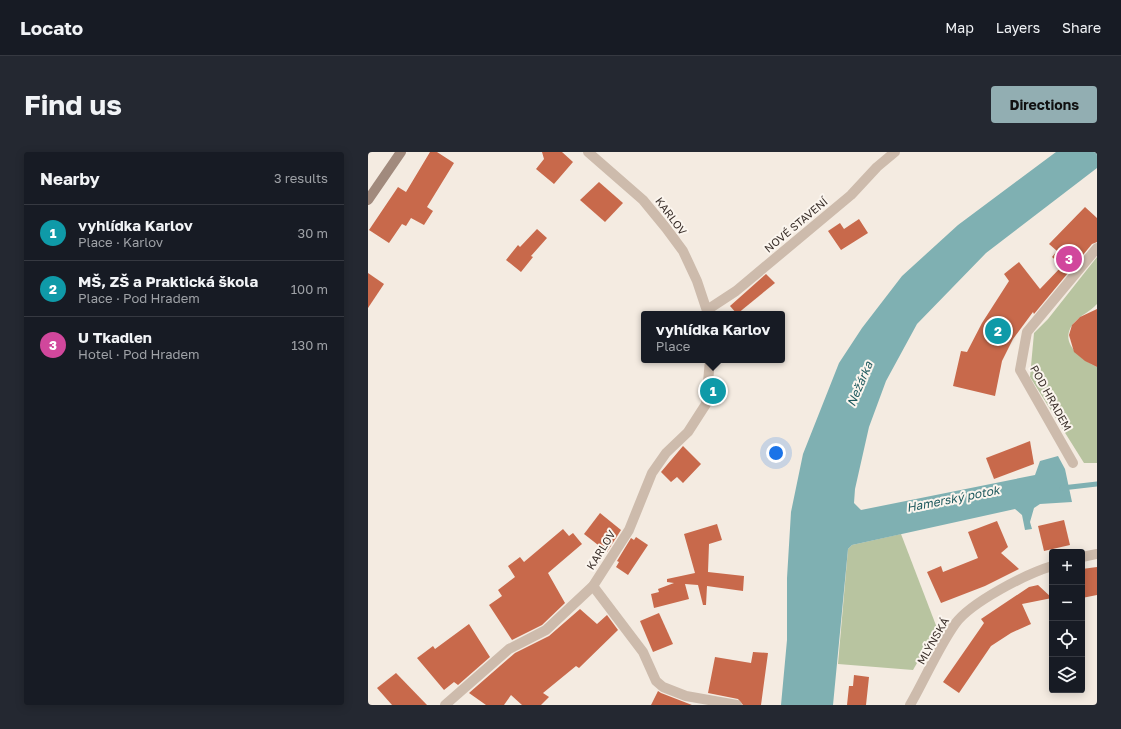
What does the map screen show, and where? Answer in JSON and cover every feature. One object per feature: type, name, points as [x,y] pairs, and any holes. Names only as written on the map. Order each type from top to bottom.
[{"type":"street","points":[[368,200],[401,152]]},
{"type":"street","name":"KARLOV","points":[[588,152],[643,200],[666,228],[683,252],[697,281],[708,311]]},
{"type":"street","name":"NOVÉ STAVENÍ","points":[[709,311],[736,291],[851,195],[877,167],[895,152]]},
{"type":"street","name":"POD HRADEM","points":[[1073,463],[1020,370],[1027,332],[1097,248]]},
{"type":"street","name":"KARLOV","points":[[445,705],[509,649],[546,630],[593,586],[629,530],[652,473],[666,454],[688,432],[706,404],[710,363]]},
{"type":"street","points":[[1085,556],[1097,554]]},
{"type":"street","name":"MLÝNSKÁ","points":[[910,705],[949,633],[961,618],[993,594],[1049,567]]},
{"type":"street","points":[[593,586],[643,652],[656,681],[663,687],[686,696],[737,705]]},
{"type":"green space","points":[[1097,257],[1097,304],[1073,324],[1069,331],[1068,338],[1070,344],[1079,355],[1097,367],[1097,463],[1084,463],[1030,377],[1034,333],[1048,319]]},
{"type":"green space","points":[[901,534],[937,628],[913,670],[838,664],[848,549],[852,545]]},
{"type":"water","name":"Nežárka","points":[[1056,152],[1097,152],[1097,168],[986,253],[917,324],[886,381],[869,427],[855,489],[854,503],[861,510],[1035,475],[1040,461],[1058,456],[1065,469],[1072,502],[1040,504],[1034,508],[1030,522],[1032,529],[1025,530],[1022,515],[1015,509],[852,545],[848,549],[833,705],[781,705],[787,640],[787,578],[791,512],[803,454],[839,363],[862,328],[902,276],[958,225]]},
{"type":"building","points":[[430,152],[437,152],[454,163],[427,207],[433,211],[424,225],[411,218],[406,226],[402,224],[389,243],[369,230],[398,187],[406,192]]},
{"type":"building","points":[[542,152],[562,152],[573,162],[554,184],[536,169],[544,159]]},
{"type":"building","points":[[599,182],[623,203],[605,222],[580,200]]},
{"type":"building","points":[[1085,207],[1097,218],[1097,242],[1092,244],[1034,314],[1033,312],[1013,339],[1002,361],[995,396],[953,386],[961,351],[967,352],[982,323],[1009,281],[1004,274],[1019,262],[1040,289],[1062,266],[1052,257],[1057,251],[1049,244]]},
{"type":"building","points":[[859,219],[868,233],[841,250],[828,231],[840,223],[844,229]]},
{"type":"building","points":[[537,229],[547,238],[531,256],[533,257],[521,272],[506,260],[518,245],[520,247]]},
{"type":"building","points":[[368,273],[384,284],[368,308]]},
{"type":"building","points":[[766,274],[775,283],[741,311],[734,311],[730,306]]},
{"type":"building","points":[[1097,309],[1097,367],[1085,361],[1074,352],[1069,335],[1072,325],[1080,317]]},
{"type":"building","points":[[1030,441],[1034,464],[994,479],[986,458]]},
{"type":"building","points":[[683,446],[701,464],[683,483],[677,477],[671,482],[661,472]]},
{"type":"building","points":[[600,513],[621,530],[607,552],[584,534]]},
{"type":"building","points":[[1064,520],[1070,545],[1044,551],[1038,526]]},
{"type":"building","points":[[997,521],[1008,547],[1001,553],[1019,569],[985,586],[941,603],[927,572],[941,566],[943,572],[978,558],[968,532]]},
{"type":"building","points":[[717,524],[722,540],[709,544],[708,572],[744,576],[743,591],[707,586],[706,605],[703,605],[698,585],[685,584],[689,599],[654,608],[651,594],[659,592],[658,589],[674,583],[667,582],[667,579],[695,573],[684,534]]},
{"type":"building","points":[[563,529],[569,536],[573,533],[582,544],[548,573],[565,603],[542,625],[512,640],[489,605],[502,596],[498,590],[515,577],[508,566],[520,557],[524,562]]},
{"type":"building","points":[[636,537],[648,545],[628,575],[616,567],[619,562],[617,561],[631,538],[634,540]]},
{"type":"building","points":[[1097,567],[1097,595],[1085,597],[1085,569]]},
{"type":"building","points":[[1038,585],[1049,595],[1049,599],[1022,604],[1031,624],[1011,633],[991,646],[959,693],[943,682],[984,623],[981,619],[1029,587]]},
{"type":"building","points":[[580,609],[597,624],[607,615],[618,630],[579,668],[576,666],[543,693],[549,697],[541,705],[522,705],[511,695],[504,705],[486,705],[469,693],[515,653],[549,636]]},
{"type":"building","points":[[659,613],[673,644],[653,652],[640,621]]},
{"type":"building","points":[[469,624],[490,657],[458,685],[454,682],[444,690],[417,658],[433,646],[435,649]]},
{"type":"building","points":[[753,652],[768,653],[761,705],[743,705],[738,699],[708,693],[715,657],[751,663]]},
{"type":"building","points":[[396,673],[427,705],[392,705],[377,688]]},
{"type":"building","points":[[854,675],[869,677],[866,705],[847,705],[849,686],[853,686]]},
{"type":"building","points":[[658,691],[661,693],[692,705],[651,705]]},
{"type":"waterway","name":"Hamerský potok","points":[[1062,488],[1097,484]]},
{"type":"place","name":"U Tkadlen","points":[[1069,259]]},
{"type":"place","name":"MŠ, ZŠ a Praktická škola","points":[[998,331]]},
{"type":"place","name":"vyhlídka Karlov","points":[[713,391]]}]
